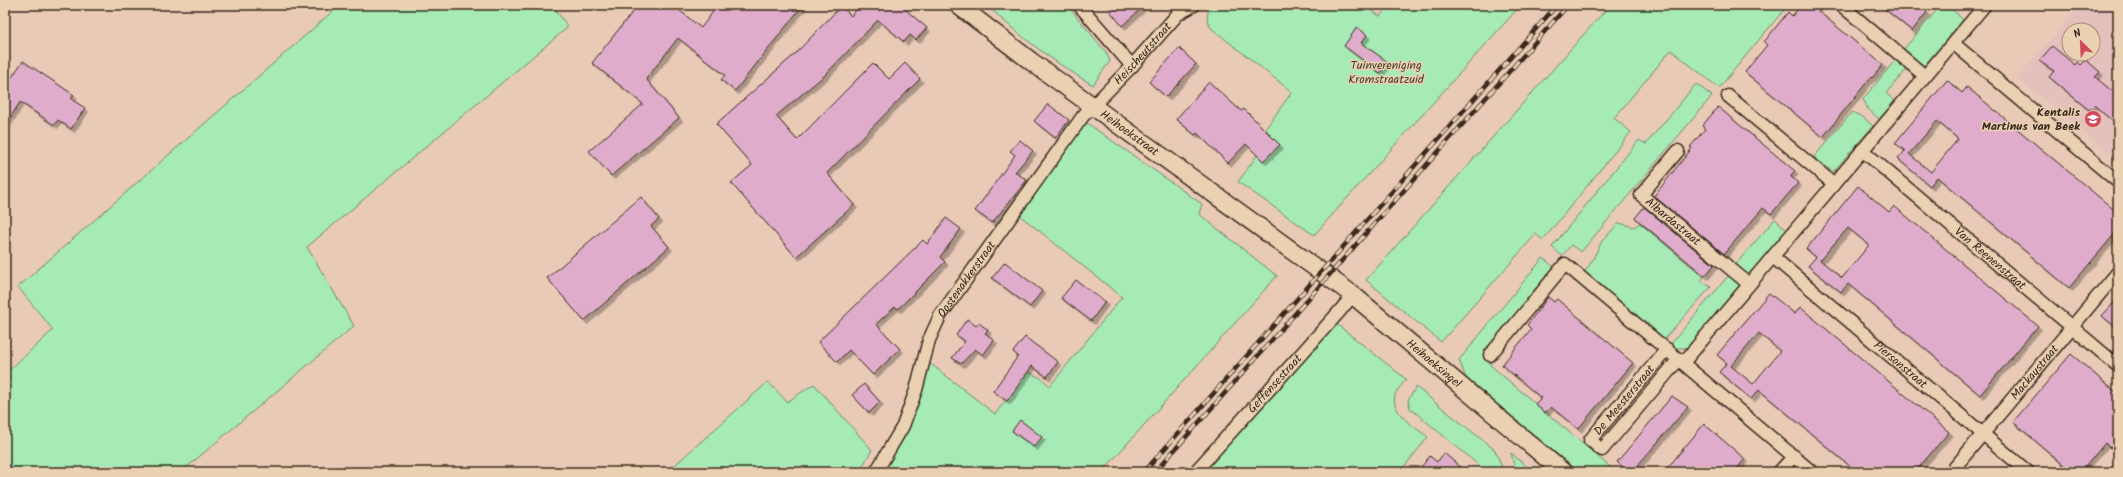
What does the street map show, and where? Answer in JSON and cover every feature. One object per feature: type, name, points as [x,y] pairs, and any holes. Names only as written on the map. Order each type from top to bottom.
[{"type":"street","name":"Heihoekstraat","points":[[958,5],[1093,106],[1303,258]]},
{"type":"street","points":[[1078,5],[1132,66]]},
{"type":"street","name":"Heischeutstraat","points":[[1093,106],[1132,66],[1178,14],[1194,5]]},
{"type":"street","points":[[1841,5],[1925,76]]},
{"type":"street","points":[[1681,361],[1750,284],[1985,5]]},
{"type":"street","points":[[1953,43],[2118,182]]},
{"type":"street","points":[[1728,96],[1834,184]]},
{"type":"street","name":"Oostenakkerstraat","points":[[876,472],[903,426],[916,390],[929,340],[940,316],[1083,116],[1093,106]]},
{"type":"street","name":"Van Reenenstraat","points":[[1862,150],[2118,366]]},
{"type":"street","name":"Albardastraat","points":[[1678,151],[1641,195],[1750,284]]},
{"type":"street","name":"Piersonstraat","points":[[1773,257],[1982,435],[2028,472]]},
{"type":"street","name":"Heihoeksingel","points":[[1303,258],[1352,295],[1563,472]]},
{"type":"street","points":[[1490,355],[1565,264],[1812,472]]},
{"type":"street","name":"Mackaystraat","points":[[1951,472],[2118,272]]},
{"type":"street","name":"Geffensestraat","points":[[1195,472],[1340,312],[1352,295]]},
{"type":"street","name":"De Meesterstraat","points":[[1667,349],[1590,440],[1602,450],[1681,361]]},
{"type":"street","points":[[1779,472],[1794,456]]},
{"type":"shaded area","name":"Kentalis Martinus van Beek","points":[[2081,5],[2118,5],[2118,160],[2017,78],[2061,28],[2061,62],[2101,62],[2101,22],[2066,22]]},
{"type":"green space","points":[[340,5],[552,5],[568,27],[307,247],[354,326],[181,472],[5,472],[5,374],[53,330],[18,287]]},
{"type":"green space","points":[[987,5],[1067,5],[1106,52],[1110,61],[1093,85],[1038,48],[1011,27]]},
{"type":"green space","name":"Tuinvereniging Kromstraatzuid","points":[[1209,5],[1379,5],[1372,11],[1380,16],[1390,5],[1521,5],[1314,235],[1238,182],[1270,137],[1266,128],[1292,92],[1211,28],[1207,20]]},
{"type":"green space","points":[[1610,5],[1788,5],[1719,88],[1671,50],[1614,118],[1631,132],[1543,240],[1536,234],[1441,342],[1366,280]]},
{"type":"green space","points":[[1941,5],[1951,8],[1963,20],[1923,67],[1903,50]]},
{"type":"green space","points":[[1897,58],[1908,68],[1886,93],[1895,101],[1879,119],[1868,109],[1863,99]]},
{"type":"green space","points":[[1696,84],[1712,96],[1581,252],[1571,245],[1562,256],[1552,247],[1639,140],[1646,144]]},
{"type":"green space","points":[[1852,112],[1863,117],[1873,126],[1833,172],[1814,157]]},
{"type":"green space","points":[[1084,121],[1202,204],[1199,214],[1277,276],[1102,472],[882,472],[927,361],[995,414],[1028,372],[1041,378],[1050,386],[1122,297],[1018,214]]},
{"type":"green space","points":[[1775,219],[1787,230],[1748,276],[1735,265]]},
{"type":"green space","points":[[1619,223],[1634,227],[1640,223],[1704,277],[1701,281],[1711,287],[1664,339],[1584,273],[1602,241]]},
{"type":"green space","points":[[1543,258],[1554,267],[1483,353],[1493,361],[1490,365],[1616,472],[1578,472],[1466,378],[1459,360]]},
{"type":"green space","points":[[1729,275],[1741,286],[1687,348],[1675,348],[1670,345]]},
{"type":"green space","points":[[1334,322],[1406,379],[1395,395],[1394,402],[1396,408],[1411,425],[1428,437],[1400,472],[1200,472]]},
{"type":"green space","points":[[768,382],[787,402],[814,384],[872,450],[859,472],[667,472]]},
{"type":"green space","points":[[1416,387],[1495,450],[1504,472],[1487,472],[1410,408],[1408,400]]},
{"type":"green space","points":[[1511,453],[1533,472],[1516,472]]},
{"type":"building","points":[[638,5],[673,5],[701,28],[718,5],[803,5],[735,91],[721,80],[725,75],[678,38],[646,79],[679,118],[611,176],[589,151],[643,104],[592,63]]},
{"type":"building","points":[[860,5],[900,5],[927,28],[916,40],[910,35],[904,42],[878,20],[825,75],[776,116],[797,140],[873,63],[889,79],[905,63],[920,79],[827,173],[854,205],[796,257],[731,183],[752,165],[716,124],[795,54],[841,6],[851,16]]},
{"type":"building","points":[[1108,5],[1145,5],[1122,26],[1110,11],[1111,10]]},
{"type":"building","points":[[1801,5],[1811,5],[1883,65],[1872,78],[1871,77],[1823,137],[1745,72],[1767,45],[1764,42],[1788,12],[1792,16]]},
{"type":"building","points":[[1880,5],[1919,5],[1927,12],[1912,31]]},
{"type":"building","points":[[1357,27],[1367,35],[1361,43],[1388,62],[1380,73],[1344,46]]},
{"type":"building","points":[[2052,46],[2061,53],[2061,62],[2071,62],[2075,65],[2077,62],[2081,65],[2084,62],[2088,62],[2100,72],[2095,77],[2112,91],[2118,87],[2118,126],[2094,105],[2089,110],[2049,77],[2054,71],[2039,61]]},
{"type":"building","points":[[1179,48],[1196,64],[1166,97],[1149,82]]},
{"type":"building","points":[[23,61],[74,95],[71,99],[85,108],[71,129],[58,120],[54,125],[20,102],[5,126],[5,87]]},
{"type":"building","points":[[1947,80],[1962,93],[1967,87],[2118,213],[2118,230],[2069,288],[1937,177],[1930,186],[1898,159],[1905,151],[1895,143]],"holes":[[[1937,121],[1958,139],[1931,172],[1909,154]]]},
{"type":"building","points":[[1209,82],[1241,111],[1244,109],[1280,145],[1263,161],[1246,144],[1228,163],[1197,133],[1195,135],[1176,119]]},
{"type":"building","points":[[1048,104],[1069,120],[1055,138],[1034,121]]},
{"type":"building","points":[[1718,107],[1795,171],[1790,176],[1798,183],[1771,214],[1763,208],[1724,254],[1654,196],[1692,148],[1690,147],[1705,129],[1702,126]]},
{"type":"building","points":[[1020,140],[1033,151],[1015,172],[1027,180],[992,223],[975,211],[1015,155],[1010,151]]},
{"type":"building","points":[[1858,186],[1889,212],[1894,206],[2038,326],[1980,395],[1848,284],[1841,292],[1808,266],[1816,257],[1806,249]],"holes":[[[1848,228],[1869,245],[1842,278],[1820,260]]]},
{"type":"building","points":[[641,197],[659,219],[651,226],[669,247],[584,321],[547,278]]},
{"type":"building","points":[[1644,207],[1714,265],[1705,276],[1635,218]]},
{"type":"building","points":[[946,218],[961,229],[940,257],[945,262],[898,309],[895,307],[876,324],[900,349],[873,375],[849,350],[837,362],[818,342],[923,240],[927,244]]},
{"type":"building","points":[[1005,262],[1042,291],[1030,307],[992,278]]},
{"type":"building","points":[[1076,280],[1105,302],[1091,321],[1061,298]]},
{"type":"building","points":[[1769,293],[1795,314],[1800,307],[1949,432],[1915,472],[1857,472],[1759,390],[1751,399],[1719,372],[1727,363],[1717,355]],"holes":[[[1759,333],[1780,351],[1753,384],[1731,366]]]},
{"type":"building","points":[[1548,297],[1554,302],[1557,299],[1633,363],[1578,429],[1551,407],[1545,413],[1535,404],[1541,398],[1502,365],[1531,329],[1527,325]]},
{"type":"building","points":[[2118,298],[2118,329],[2102,316]]},
{"type":"building","points":[[967,319],[976,326],[979,323],[988,330],[985,333],[994,340],[983,355],[975,349],[961,364],[952,358],[965,341],[956,335]]},
{"type":"building","points":[[1025,337],[1058,362],[1047,377],[1032,366],[1007,401],[993,391],[1018,356],[1013,352]]},
{"type":"building","points":[[2071,354],[2118,394],[2118,449],[2113,445],[2110,448],[2105,443],[2081,472],[2072,472],[2013,422]]},
{"type":"building","points":[[864,384],[880,402],[869,413],[852,395]]},
{"type":"building","points":[[1672,396],[1688,407],[1632,472],[1629,472],[1617,462]]},
{"type":"building","points":[[1020,420],[1042,437],[1034,447],[1012,431]]},
{"type":"building","points":[[1704,424],[1745,459],[1735,472],[1664,472]]},
{"type":"building","points":[[1444,453],[1466,472],[1417,472],[1430,456],[1437,462]]},
{"type":"railway","points":[[1144,472],[1557,5]]},
{"type":"railway","points":[[1155,472],[1568,5]]},
{"type":"place","name":"Kentalis Martinus van Beek","points":[[2093,119]]}]
